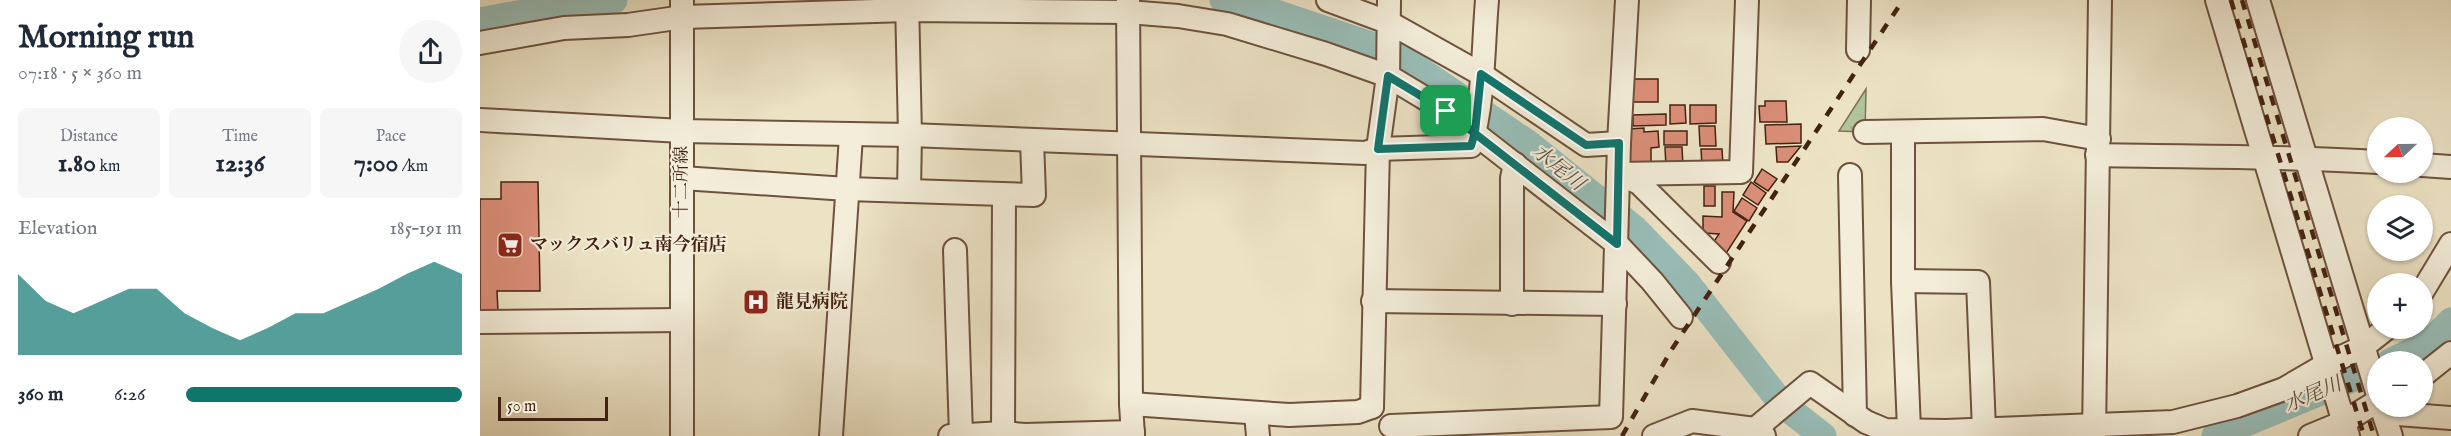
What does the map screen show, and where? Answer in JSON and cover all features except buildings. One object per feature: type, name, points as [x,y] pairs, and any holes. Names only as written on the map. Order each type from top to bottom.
[{"type":"street","points":[[1328,0],[1390,23],[1481,74],[1586,145],[1619,143]]},
{"type":"street","points":[[1372,407],[1378,149],[1388,76],[1389,0]]},
{"type":"street","points":[[480,120],[682,131],[851,136],[910,135],[1365,153],[1378,149],[1471,146],[1475,132],[1487,0]]},
{"type":"street","points":[[1372,407],[1384,416],[1391,431],[1611,417],[1619,143],[1627,0]]},
{"type":"street","points":[[1618,174],[1741,172],[1746,0]]},
{"type":"street","points":[[1858,50],[1859,0]]},
{"type":"street","points":[[2094,430],[2100,0]]},
{"type":"street","points":[[2217,0],[2346,429]]},
{"type":"street","points":[[2258,0],[2367,360]]},
{"type":"street","points":[[907,5],[909,191]]},
{"type":"street","points":[[480,43],[564,28],[628,25],[683,8],[907,5],[1128,6],[1227,24],[1326,54],[1388,76],[1446,111],[1617,244],[1652,281],[1681,317]]},
{"type":"street","points":[[955,250],[956,436],[1133,434],[1128,6]]},
{"type":"street","name":"十二所線","points":[[682,436],[683,8]]},
{"type":"street","points":[[1865,132],[2043,129],[2098,147],[2265,159],[2306,158],[2367,161]]},
{"type":"street","points":[[1903,132],[1903,281],[1909,430]]},
{"type":"street","points":[[831,436],[851,136]]},
{"type":"street","points":[[682,178],[847,189],[1004,196],[1034,195],[1032,141]]},
{"type":"street","points":[[1512,304],[1512,178],[1515,164]]},
{"type":"street","points":[[2433,166],[2451,167]]},
{"type":"street","points":[[1618,174],[1639,183],[1719,262]]},
{"type":"street","points":[[1850,176],[1855,415]]},
{"type":"street","points":[[1004,196],[1017,435]]},
{"type":"street","points":[[2433,273],[2451,244]]},
{"type":"street","points":[[1903,281],[1978,282],[1984,429]]},
{"type":"street","points":[[1373,301],[1615,304]]},
{"type":"street","points":[[480,322],[682,320]]},
{"type":"street","points":[[1654,436],[1692,421],[1760,432],[1810,383],[1855,415],[1885,430],[2094,430],[2173,422],[2237,406],[2284,389],[2327,364],[2363,347],[2373,339]]},
{"type":"street","points":[[2433,367],[2451,353]]},
{"type":"street","points":[[1131,404],[1256,414],[1358,412],[1372,407]]},
{"type":"street","points":[[1256,414],[1258,436]]},
{"type":"street","points":[[2310,436],[2346,429],[2367,414]]},
{"type":"street","points":[[2433,414],[2451,418]]},
{"type":"street","points":[[2384,417],[2391,436]]},
{"type":"green space","points":[[1866,89],[1865,132],[1839,131]]},
{"type":"waterway","name":"水尾川","points":[[480,21],[575,3],[614,0]]},
{"type":"waterway","name":"水尾川","points":[[1223,0],[1270,11],[1395,53],[1529,144],[1635,229],[1687,283],[1782,404],[1823,436]]},
{"type":"waterway","name":"水尾川","points":[[2413,351],[2429,343],[2451,321]]},
{"type":"waterway","name":"水尾川","points":[[2215,436],[2367,373]]},
{"type":"railway","points":[[1622,436],[1672,349],[1903,0]]},
{"type":"railway","points":[[2231,0],[2364,436]]},
{"type":"railway","points":[[2242,0],[2374,436]]},
{"type":"place","name":"マックスバリュ南今宿店","points":[[510,245]]},
{"type":"place","name":"龍見病院","points":[[756,302]]},
{"type":"route","points":[[1446,111],[1388,76],[1378,149],[1471,146],[1475,132],[1481,74],[1586,145],[1619,143],[1617,244],[1475,132],[1446,111]]}]
